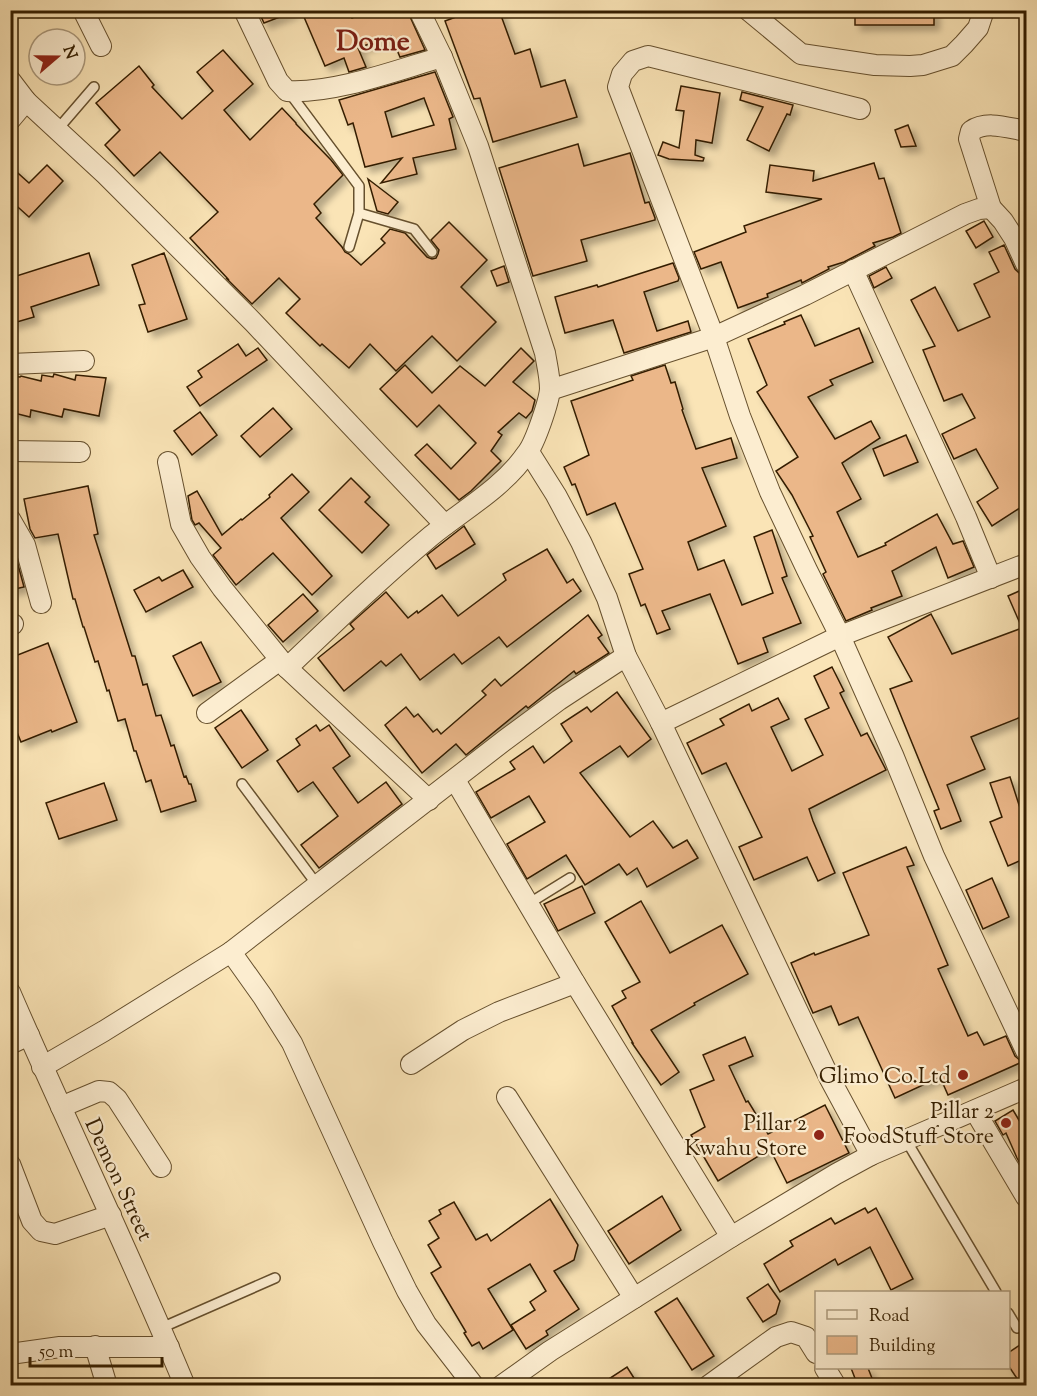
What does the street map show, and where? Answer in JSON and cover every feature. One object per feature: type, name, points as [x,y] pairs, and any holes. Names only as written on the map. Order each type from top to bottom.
[{"type":"street","points":[[83,10],[101,46]]},
{"type":"street","points":[[244,10],[278,81],[287,90],[300,91],[332,87],[442,57]]},
{"type":"street","points":[[207,713],[283,664],[445,525],[492,490],[529,452],[545,412],[550,390],[549,372],[544,353],[482,156],[442,57],[420,10]]},
{"type":"street","points":[[748,10],[801,54],[875,65],[910,66],[923,65],[952,56],[978,28],[984,10]]},
{"type":"street","points":[[860,109],[648,56],[633,60],[622,74],[618,87],[714,337],[740,416],[770,492],[840,636],[893,755],[934,856],[1026,1051]]},
{"type":"street","points":[[10,80],[26,101],[115,183],[229,297],[445,525]]},
{"type":"street","points":[[10,120],[26,101]]},
{"type":"street","points":[[1026,132],[989,124],[971,130],[969,140],[991,208],[1004,221],[1026,264]]},
{"type":"street","points":[[550,390],[714,337],[805,295],[965,213],[991,208]]},
{"type":"street","points":[[853,270],[966,516],[991,578]]},
{"type":"street","points":[[10,364],[84,361]]},
{"type":"street","points":[[10,451],[80,452]]},
{"type":"street","points":[[529,452],[556,495],[581,542],[607,598],[626,656],[661,723],[830,1079],[871,1155]]},
{"type":"street","points":[[168,462],[181,524],[200,557],[222,588],[283,664],[429,800]]},
{"type":"street","points":[[10,519],[25,545],[41,603]]},
{"type":"street","points":[[661,723],[840,636],[1026,564]]},
{"type":"street","points":[[42,1066],[104,1032],[231,952],[559,700],[626,656]]},
{"type":"street","points":[[455,780],[575,983],[731,1237]]},
{"type":"street","points":[[231,952],[264,997],[292,1043],[407,1291],[426,1324],[474,1386]]},
{"type":"street","points":[[411,1064],[463,1030],[499,1012],[575,983]]},
{"type":"street","name":"Demon Street","points":[[10,992],[111,1215],[184,1386]]},
{"type":"street","points":[[10,1044],[29,1035]]},
{"type":"street","points":[[501,1386],[550,1352],[731,1237],[871,1155],[1026,1088]]},
{"type":"street","points":[[61,1107],[99,1091],[109,1092],[117,1099],[161,1167]]},
{"type":"street","points":[[507,1097],[634,1298]]},
{"type":"street","points":[[975,1111],[1026,1197]]},
{"type":"street","points":[[10,1164],[32,1221],[41,1232],[55,1234],[111,1215]]},
{"type":"street","points":[[708,1386],[776,1337],[791,1332],[806,1337],[815,1351]]},
{"type":"street","points":[[10,1354],[60,1347],[94,1346],[165,1338]]},
{"type":"street","points":[[94,1346],[107,1386]]},
{"type":"street","points":[[826,1369],[836,1386]]},
{"type":"lane","points":[[57,130],[94,87]]},
{"type":"lane","points":[[287,90],[359,186],[359,213],[349,247]]},
{"type":"lane","points":[[359,213],[414,229],[432,252]]},
{"type":"lane","points":[[242,784],[318,885]]},
{"type":"lane","points":[[528,904],[570,878]]},
{"type":"lane","points":[[906,1140],[995,1291]]},
{"type":"lane","points":[[165,1338],[275,1278]]},
{"type":"lane","points":[[1010,1316],[1017,1328]]},
{"type":"building","points":[[258,10],[293,10],[293,12],[264,23]]},
{"type":"building","points":[[301,10],[349,10],[352,18],[371,10],[407,10],[425,50],[400,57],[391,36],[358,48],[366,67],[349,72],[344,58],[325,66]]},
{"type":"building","points":[[475,10],[499,10],[515,54],[530,49],[541,87],[565,80],[577,117],[493,142],[480,98],[474,99],[445,21]]},
{"type":"building","points":[[855,10],[934,10],[934,25],[855,25]]},
{"type":"building","points":[[223,50],[253,84],[224,110],[250,140],[282,108],[343,175],[314,204],[321,213],[316,218],[345,252],[361,265],[385,243],[381,239],[390,229],[405,233],[427,257],[436,258],[439,250],[431,240],[449,222],[487,260],[461,287],[496,322],[457,361],[432,336],[396,371],[370,344],[349,368],[322,344],[320,346],[286,313],[300,299],[279,278],[252,304],[190,238],[218,212],[160,152],[134,176],[105,145],[120,130],[96,103],[139,66],[154,85],[152,87],[182,119],[213,91],[197,72]]},
{"type":"building","points":[[435,72],[453,117],[449,119],[456,149],[413,158],[417,174],[381,183],[402,158],[365,167],[353,123],[348,125],[339,100]],"holes":[[[424,98],[434,125],[392,137],[385,112]]]},
{"type":"building","points":[[681,86],[720,93],[712,143],[696,140],[695,155],[704,158],[703,161],[669,159],[658,155],[663,142],[679,148],[684,111],[676,110]]},
{"type":"building","points":[[742,92],[793,105],[790,115],[787,114],[769,151],[747,140],[763,107],[740,100]]},
{"type":"building","points":[[908,125],[916,146],[901,147],[895,130]]},
{"type":"building","points":[[578,144],[584,166],[630,153],[645,203],[649,202],[655,220],[581,240],[587,261],[533,276],[499,168]]},
{"type":"building","points":[[874,163],[879,179],[884,178],[901,233],[873,243],[875,246],[844,262],[828,267],[829,269],[802,283],[801,280],[767,294],[768,297],[738,308],[721,262],[701,269],[694,252],[746,232],[744,226],[822,199],[766,192],[770,165],[814,171],[813,181]]},
{"type":"building","points":[[47,165],[63,181],[29,217],[10,200],[10,166],[29,183]]},
{"type":"building","points":[[368,179],[398,202],[388,214],[377,211]]},
{"type":"building","points":[[984,221],[993,237],[976,248],[966,231]]},
{"type":"building","points":[[1004,245],[1015,269],[1023,275],[1026,282],[1026,504],[992,526],[977,502],[998,488],[976,449],[954,459],[942,434],[975,418],[962,394],[944,401],[923,350],[935,346],[911,300],[935,287],[958,331],[990,317],[974,284],[999,272],[989,252]]},
{"type":"building","points":[[89,253],[99,285],[31,307],[34,317],[10,324],[10,278]]},
{"type":"building","points":[[164,253],[187,319],[148,332],[139,305],[145,304],[132,265]]},
{"type":"building","points":[[673,263],[678,281],[644,292],[657,331],[688,321],[691,332],[624,353],[613,320],[565,333],[555,297],[597,285],[598,287]]},
{"type":"building","points":[[504,266],[509,282],[497,286],[491,271]]},
{"type":"building","points":[[886,267],[892,278],[874,288],[869,276]]},
{"type":"building","points":[[801,315],[815,346],[859,328],[873,362],[830,380],[833,385],[808,397],[835,439],[871,421],[880,438],[842,463],[861,499],[837,512],[858,557],[886,545],[885,543],[937,514],[953,544],[963,541],[974,567],[948,578],[936,547],[892,571],[902,596],[846,621],[823,574],[826,572],[810,537],[813,536],[792,495],[776,471],[798,457],[757,392],[767,385],[748,339]]},
{"type":"building","points":[[238,344],[246,356],[258,348],[267,360],[200,406],[187,387],[202,377],[198,371]]},
{"type":"building","points":[[521,348],[534,361],[513,382],[535,400],[532,411],[526,418],[519,413],[498,432],[502,435],[491,451],[501,461],[459,500],[415,455],[427,444],[451,469],[476,443],[439,405],[417,427],[380,389],[405,365],[432,393],[460,366],[485,386]]},
{"type":"building","points":[[665,365],[671,383],[675,382],[696,449],[731,438],[737,458],[702,468],[726,526],[688,542],[698,570],[724,560],[742,605],[773,593],[754,537],[772,530],[787,576],[782,578],[801,623],[763,638],[768,652],[738,664],[710,594],[662,611],[670,629],[657,634],[645,604],[641,606],[629,574],[643,569],[615,503],[587,515],[575,484],[572,485],[564,467],[589,455],[571,401],[633,380],[631,376]]},
{"type":"building","points":[[54,374],[75,380],[76,375],[106,378],[99,416],[64,409],[62,417],[31,410],[30,417],[10,412],[10,376],[41,381],[42,375],[53,377]]},
{"type":"building","points":[[273,408],[292,429],[260,457],[241,436]]},
{"type":"building","points":[[200,412],[217,435],[192,455],[174,431]]},
{"type":"building","points":[[906,435],[918,462],[884,476],[873,449]]},
{"type":"building","points":[[292,474],[309,492],[281,518],[332,576],[312,595],[273,553],[236,585],[213,555],[221,548],[199,523],[195,525],[192,520],[188,496],[197,491],[222,535],[270,497],[269,495]]},
{"type":"building","points":[[351,478],[370,497],[365,502],[389,525],[362,553],[319,510]]},
{"type":"building","points":[[88,486],[98,534],[94,535],[132,656],[135,656],[143,685],[147,684],[156,716],[161,715],[171,746],[174,745],[184,777],[186,776],[191,784],[196,801],[161,812],[151,780],[146,782],[136,751],[134,751],[125,719],[118,721],[98,661],[95,662],[75,599],[73,599],[58,534],[35,538],[30,529],[24,499]]},
{"type":"building","points":[[464,526],[475,544],[436,569],[427,555]]},
{"type":"building","points":[[10,544],[14,550],[24,587],[10,590]]},
{"type":"building","points":[[547,549],[567,583],[573,579],[581,591],[507,647],[499,637],[462,664],[454,654],[420,680],[401,654],[386,666],[381,661],[344,691],[318,658],[354,629],[350,624],[386,592],[408,618],[442,595],[458,616],[506,580],[503,574]]},
{"type":"building","points":[[183,570],[193,587],[146,612],[134,590],[159,577],[162,581]]},
{"type":"building","points":[[1026,588],[1026,715],[971,737],[985,769],[947,785],[961,821],[941,829],[934,811],[939,809],[890,689],[912,681],[888,637],[931,614],[952,654],[1022,628],[1008,596]]},
{"type":"building","points":[[303,594],[318,611],[283,642],[268,625]]},
{"type":"building","points":[[588,615],[602,635],[598,638],[609,653],[576,674],[574,671],[528,708],[526,706],[466,755],[456,744],[422,773],[385,725],[406,707],[414,717],[418,714],[433,732],[437,729],[441,734],[486,695],[482,691],[495,679],[501,686]]},
{"type":"building","points":[[201,642],[221,682],[193,696],[173,656]]},
{"type":"building","points":[[48,643],[77,722],[21,742],[10,715],[10,658]]},
{"type":"building","points":[[832,667],[844,691],[840,693],[861,736],[867,733],[886,770],[809,809],[835,873],[818,881],[807,857],[754,880],[739,847],[762,837],[726,763],[702,774],[687,743],[724,725],[720,719],[749,704],[752,711],[778,698],[789,719],[771,727],[792,771],[823,755],[805,719],[829,708],[814,676]]},
{"type":"building","points":[[617,692],[651,739],[628,757],[620,746],[580,773],[630,837],[653,821],[673,848],[687,840],[698,858],[647,887],[637,868],[627,875],[619,864],[585,885],[566,855],[527,879],[507,844],[545,822],[529,796],[491,818],[476,792],[515,769],[510,762],[533,746],[544,763],[572,741],[561,724],[587,707],[591,712]]},
{"type":"building","points":[[241,710],[268,750],[242,768],[215,728]]},
{"type":"building","points":[[316,725],[320,731],[329,725],[350,756],[333,768],[358,803],[386,782],[402,804],[319,868],[301,845],[338,816],[313,782],[298,792],[277,761],[300,745],[296,739]]},
{"type":"building","points":[[1010,777],[1021,811],[1026,809],[1026,858],[1008,866],[990,822],[1002,817],[990,783]]},
{"type":"building","points":[[104,783],[117,820],[59,839],[46,803]]},
{"type":"building","points":[[906,847],[914,865],[907,867],[948,965],[938,969],[968,1036],[977,1032],[984,1045],[1006,1036],[1015,1056],[1022,1062],[948,1095],[940,1077],[895,1098],[858,1017],[839,1025],[831,1006],[813,1013],[791,963],[869,935],[843,873]]},
{"type":"building","points":[[992,878],[1009,917],[983,929],[966,890]]},
{"type":"building","points":[[582,886],[595,913],[558,931],[544,904]]},
{"type":"building","points":[[641,901],[670,953],[722,925],[748,974],[694,1003],[695,1005],[651,1030],[679,1072],[661,1085],[632,1043],[612,1006],[626,998],[622,991],[640,982],[605,922]]},
{"type":"building","points":[[745,1037],[753,1056],[729,1066],[746,1102],[748,1101],[768,1134],[825,1105],[849,1153],[787,1183],[770,1149],[718,1181],[691,1135],[705,1127],[690,1090],[714,1080],[703,1055]]},
{"type":"building","points":[[1013,1110],[1026,1132],[1026,1174],[1006,1133],[1003,1135],[995,1121]]},
{"type":"building","points":[[662,1196],[681,1230],[629,1264],[608,1231]]},
{"type":"building","points":[[550,1199],[578,1245],[574,1260],[554,1271],[579,1309],[546,1331],[548,1335],[526,1349],[511,1325],[535,1310],[530,1302],[546,1291],[530,1264],[488,1289],[513,1330],[483,1349],[479,1342],[472,1346],[431,1273],[441,1267],[428,1245],[439,1238],[429,1221],[441,1214],[439,1210],[454,1202],[476,1240],[487,1234],[491,1241]]},
{"type":"building","points":[[865,1208],[868,1213],[876,1208],[913,1279],[891,1290],[870,1247],[838,1265],[835,1259],[780,1292],[764,1264],[793,1246],[790,1241],[831,1218],[835,1224]]},
{"type":"building","points":[[768,1284],[780,1301],[776,1314],[763,1322],[747,1298]]},
{"type":"building","points":[[677,1298],[714,1356],[692,1370],[655,1312]]},
{"type":"building","points":[[1026,1341],[1026,1386],[1022,1386],[1010,1368],[1010,1352]]},
{"type":"building","points":[[627,1367],[639,1386],[598,1386]]},
{"type":"building","points":[[851,1369],[868,1369],[875,1386],[858,1386]]},
{"type":"place","name":"Glimo Co.Ltd","points":[[963,1075]]},
{"type":"place","name":"Pillar 2 FoodStuff Store","points":[[1006,1123]]},
{"type":"place","name":"Pillar 2 Kwahu Store","points":[[819,1135]]},
{"type":"district","name":"Dome","points":[[373,40]]}]
